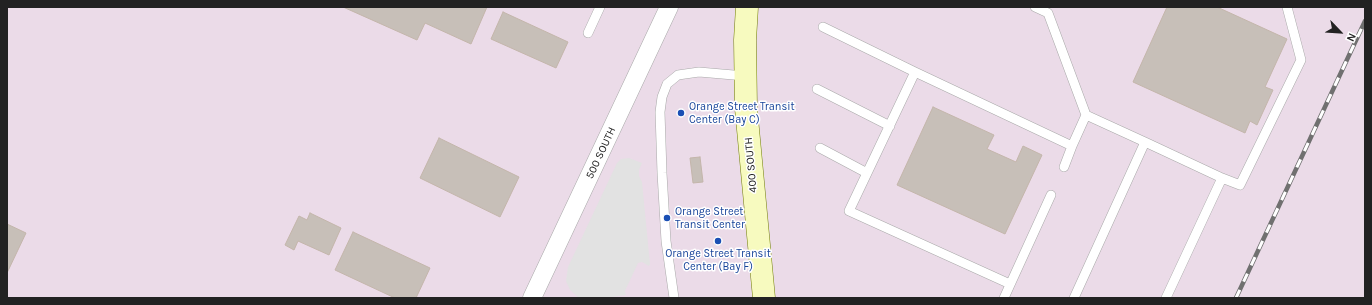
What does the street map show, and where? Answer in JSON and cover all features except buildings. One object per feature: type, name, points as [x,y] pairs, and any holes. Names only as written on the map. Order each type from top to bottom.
[{"type":"street","name":"500 SOUTH","points":[[532,298],[669,7]]},
{"type":"street","name":"400 SOUTH","points":[[747,7],[745,76],[748,140],[764,298]]},
{"type":"lane","points":[[588,33],[600,7]]},
{"type":"lane","points":[[1035,7],[1049,10],[1086,115],[1064,167]]},
{"type":"lane","points":[[1086,115],[1240,185],[1300,60],[1286,7]]},
{"type":"lane","points":[[823,27],[1072,146]]},
{"type":"lane","points":[[674,298],[666,242],[660,112],[662,97],[667,84],[678,75],[699,72],[745,76]]},
{"type":"lane","points":[[915,72],[849,212],[1010,284]]},
{"type":"lane","points":[[817,90],[890,126]]},
{"type":"lane","points":[[1074,298],[1145,142]]},
{"type":"lane","points":[[820,148],[868,173]]},
{"type":"lane","points":[[1166,298],[1222,178]]},
{"type":"lane","points":[[1004,298],[1051,195]]},
{"type":"shaded area","points":[[7,7],[1365,7],[1365,298],[7,298]]},
{"type":"shaded area","points":[[629,158],[642,163],[639,170],[639,176],[642,182],[650,264],[649,266],[642,262],[638,263],[625,291],[626,295],[606,298],[579,298],[570,290],[566,281],[568,267],[617,163],[621,159]]},
{"type":"railway","points":[[1236,298],[1365,21]]},
{"type":"place","name":"Orange Street Transit Center (Bay C)","points":[[681,113]]},
{"type":"place","name":"Orange Street Transit Center","points":[[667,218]]},
{"type":"place","name":"Orange Street Transit Center (Bay F)","points":[[718,241]]}]
